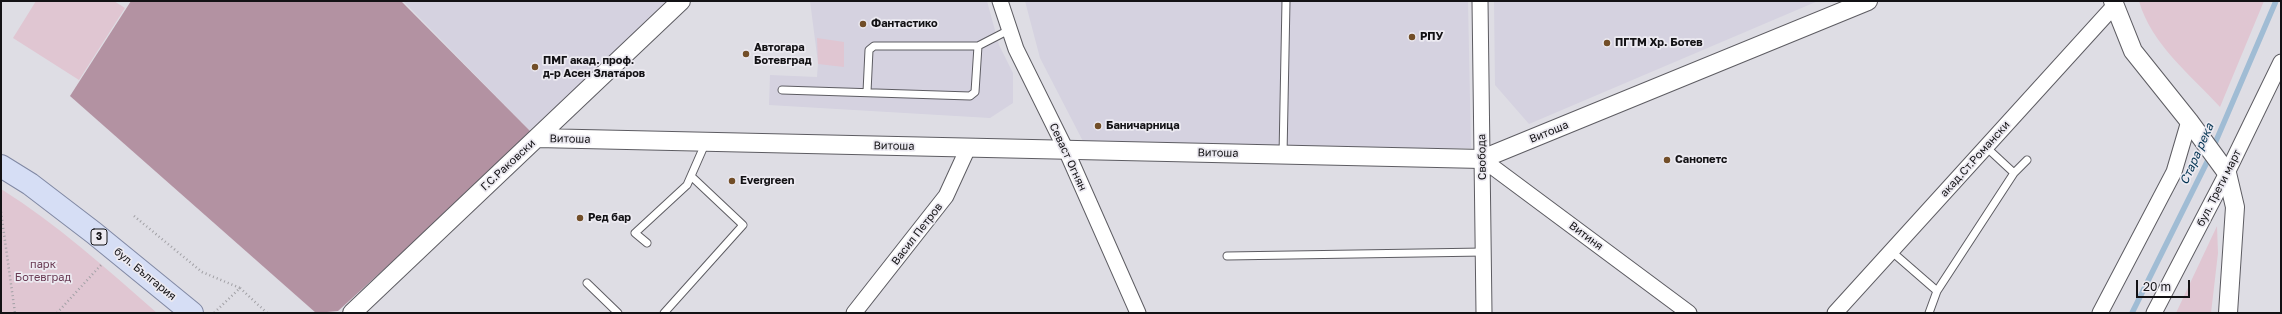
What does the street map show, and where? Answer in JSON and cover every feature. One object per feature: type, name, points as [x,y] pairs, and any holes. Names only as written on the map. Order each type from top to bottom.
[{"type":"main road","name":"бул. България","points":[[1,166],[30,184],[115,250],[192,313]]},
{"type":"street","name":"Г.С.Раковски","points":[[352,313],[681,1]]},
{"type":"street","name":"Севаст Огнян","points":[[1000,1],[1009,30],[1026,72],[1066,150],[1138,313]]},
{"type":"street","name":"Свобода","points":[[1480,1],[1484,313]]},
{"type":"street","name":"Витоша","points":[[537,138],[1482,160],[1868,1]]},
{"type":"street","points":[[2114,3],[2133,51],[2189,121],[2222,167],[2235,208],[2228,313]]},
{"type":"street","name":"акад.Ст.Романски","points":[[1835,313],[2114,3]]},
{"type":"street","name":"бул. Трети март","points":[[2154,313],[2222,167],[2281,62]]},
{"type":"street","points":[[2100,313],[2174,172],[2189,121]]},
{"type":"street","name":"Васил Петров","points":[[854,313],[946,196],[968,148]]},
{"type":"street","name":"Витиня","points":[[1482,160],[1690,313]]},
{"type":"lane","points":[[1283,155],[1286,1]]},
{"type":"lane","points":[[867,92],[869,50],[874,46],[978,46],[1009,30]]},
{"type":"lane","points":[[782,90],[970,96],[975,92],[978,46]]},
{"type":"lane","points":[[647,243],[635,233],[686,185],[706,142]]},
{"type":"lane","points":[[1986,147],[2014,173]]},
{"type":"lane","points":[[1929,313],[1937,291],[2014,173],[2027,160]]},
{"type":"lane","points":[[664,313],[743,225],[691,176]]},
{"type":"lane","points":[[1891,251],[1937,291]]},
{"type":"lane","points":[[1227,256],[1484,252]]},
{"type":"lane","points":[[587,283],[618,313]]},
{"type":"path","points":[[1,212],[15,313]]},
{"type":"path","points":[[134,216],[202,272],[240,288],[267,313]]},
{"type":"path","points":[[57,313],[115,250]]},
{"type":"path","points":[[214,313],[240,288]]},
{"type":"shaded area","points":[[131,1],[401,1],[533,134],[338,311],[316,313],[70,96]]},
{"type":"shaded area","name":"ПМГ акад. проф. д-р Асен Златаров","points":[[403,1],[670,1],[533,134]]},
{"type":"shaded area","points":[[810,1],[987,1],[999,45],[1013,73],[1013,103],[990,118],[769,105],[770,75],[817,77],[818,63]]},
{"type":"shaded area","points":[[1025,1],[1468,1],[1471,148],[1087,149],[1040,58]]},
{"type":"shaded area","name":"ПГТМ Хр. Ботев","points":[[1494,1],[1818,1],[1529,124],[1495,85]]},
{"type":"green space","points":[[36,1],[114,1],[125,8],[79,80],[13,38]]},
{"type":"green space","points":[[2139,1],[2264,1],[2220,107],[2162,45],[2145,17]]},
{"type":"green space","points":[[817,38],[844,42],[844,67],[818,64]]},
{"type":"green space","name":"парк Ботевград","points":[[1,189],[62,232],[157,313],[1,313]]},
{"type":"green space","points":[[2217,226],[2218,253],[2211,313],[2176,313]]},
{"type":"waterway","name":"Стара река","points":[[2213,148],[2276,1]]},
{"type":"waterway","name":"Стара река","points":[[2132,313],[2210,156]]},
{"type":"place","name":"Фантастико","points":[[863,24]]},
{"type":"place","name":"РПУ","points":[[1412,37]]},
{"type":"place","name":"ПГТМ Хр. Ботев","points":[[1607,43]]},
{"type":"place","name":"Автогара Ботевград","points":[[746,54]]},
{"type":"place","name":"ПМГ акад. проф. д-р Асен Златаров","points":[[535,67]]},
{"type":"place","name":"Баничарница","points":[[1098,126]]},
{"type":"place","name":"Санопетс","points":[[1667,160]]},
{"type":"place","name":"Evergreen","points":[[732,181]]},
{"type":"place","name":"Ред бар","points":[[580,218]]}]
